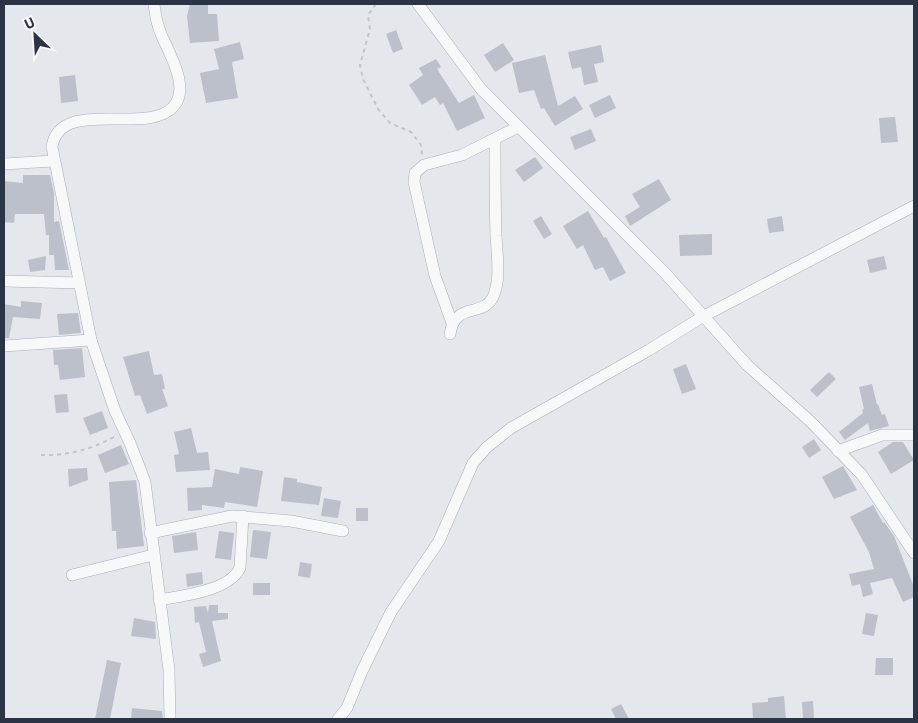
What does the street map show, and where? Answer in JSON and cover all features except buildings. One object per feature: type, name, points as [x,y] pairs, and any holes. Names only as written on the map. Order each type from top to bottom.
[{"type":"street","points":[[154,4],[160,32],[175,67],[178,81],[179,94],[174,106],[154,116],[70,123],[57,132],[52,141],[53,161],[91,340],[144,482],[169,670],[170,719]]},
{"type":"street","points":[[418,4],[481,89],[665,273],[747,365],[812,422],[862,475],[914,553]]},
{"type":"street","points":[[496,140],[497,254],[494,295],[490,302],[484,306],[460,314],[451,328],[434,276],[414,182],[415,173],[424,165],[462,155],[496,140],[518,127]]},
{"type":"street","points":[[4,164],[53,161]]},
{"type":"street","points":[[338,719],[347,708],[362,671],[391,612],[439,541],[473,463],[486,448],[511,428],[649,350],[702,316],[914,206]]},
{"type":"street","points":[[4,281],[79,283]]},
{"type":"street","points":[[4,346],[91,340]]},
{"type":"street","points":[[838,451],[882,435],[914,435]]},
{"type":"street","points":[[150,533],[232,516],[291,521],[343,532]]},
{"type":"street","points":[[159,600],[190,595],[217,586],[236,575],[240,568],[242,516]]},
{"type":"street","points":[[72,575],[153,555]]},
{"type":"path","points":[[376,4],[368,15],[370,29],[360,65],[363,79],[378,109],[390,124],[410,132],[421,145],[424,165]]},
{"type":"path","points":[[41,456],[59,456],[82,451],[124,431]]}]
